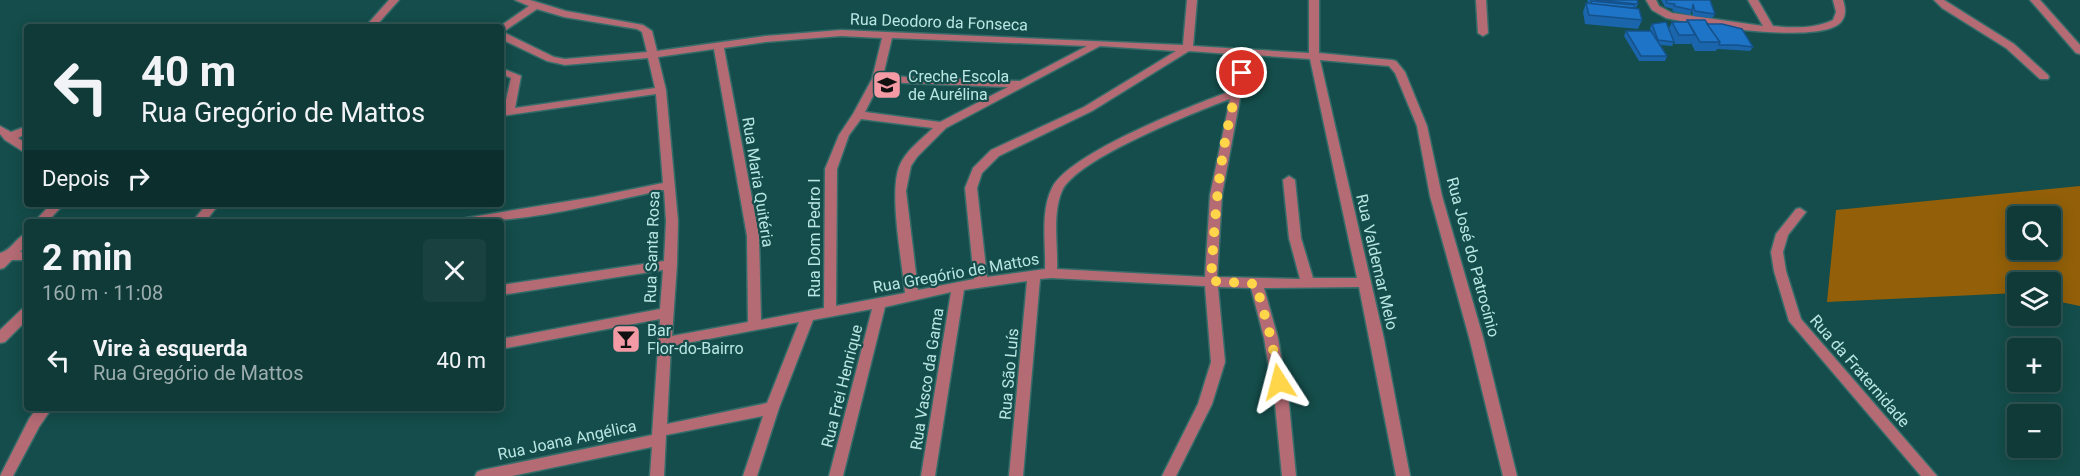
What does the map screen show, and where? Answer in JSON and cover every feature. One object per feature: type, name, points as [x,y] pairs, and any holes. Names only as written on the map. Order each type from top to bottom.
[{"type":"street","points":[[373,24],[393,0]]},
{"type":"street","points":[[520,0],[535,6]]},
{"type":"street","points":[[981,282],[971,188],[977,171],[995,153],[1088,109],[1188,48],[1192,0]]},
{"type":"street","name":"Rua Valdemar Melo","points":[[1314,0],[1314,56],[1377,339],[1403,476]]},
{"type":"street","points":[[1481,0],[1483,33]]},
{"type":"street","points":[[1651,0],[1655,8],[1669,16],[1770,30],[1802,30],[1830,26],[1838,21],[1841,15],[1838,0]]},
{"type":"street","points":[[1753,0],[1770,30]]},
{"type":"street","points":[[1939,0],[2010,46],[2044,77]]},
{"type":"street","points":[[2035,0],[2080,51]]},
{"type":"street","points":[[504,28],[535,6]]},
{"type":"street","name":"Rua Santa Rosa","points":[[535,6],[564,14],[644,29],[652,55],[661,90],[670,185],[671,264],[664,342],[657,476]]},
{"type":"street","name":"Rua Deodoro da Fonseca","points":[[504,37],[551,59],[565,62],[652,55],[802,35],[888,34],[1098,43],[1382,61]]},
{"type":"street","name":"Rua Dom Pedro I","points":[[830,312],[831,169],[844,135],[858,115],[876,79],[888,34]]},
{"type":"street","points":[[912,296],[900,191],[905,166],[913,154],[942,126],[1098,43]]},
{"type":"street","name":"Rua Maria Quitéria","points":[[718,45],[753,236],[755,325]]},
{"type":"street","points":[[1169,476],[1205,404],[1218,362],[1211,281],[1216,195],[1236,93],[1248,54]]},
{"type":"street","name":"Rua José do Patrocínio","points":[[1382,61],[1396,66],[1422,126],[1436,196],[1476,337],[1510,476]]},
{"type":"street","points":[[504,72],[516,76],[505,112],[661,90]]},
{"type":"street","points":[[876,79],[1022,84]]},
{"type":"street","points":[[1051,273],[1054,198],[1059,184],[1070,174],[1125,140],[1179,115],[1236,93]]},
{"type":"street","points":[[858,115],[942,126]]},
{"type":"street","points":[[0,129],[24,148]]},
{"type":"street","points":[[9,138],[24,130]]},
{"type":"street","points":[[1288,180],[1295,238],[1308,284]]},
{"type":"street","points":[[484,219],[594,201],[670,185]]},
{"type":"street","points":[[43,219],[55,207]]},
{"type":"street","points":[[200,219],[210,207]]},
{"type":"street","name":"Rua da Fraternidade","points":[[1800,212],[1782,234],[1777,252],[1795,321],[1930,476]]},
{"type":"street","points":[[3,259],[24,240]]},
{"type":"street","points":[[3,259],[24,256]]},
{"type":"street","points":[[504,290],[671,264]]},
{"type":"street","name":"Rua Gregório de Mattos","points":[[664,342],[880,303],[958,286],[1051,273],[1256,284],[1364,282]]},
{"type":"street","name":"Rua São Luís","points":[[1016,476],[1034,275]]},
{"type":"street","points":[[1256,284],[1271,338],[1282,404],[1289,476]]},
{"type":"street","name":"Rua Vasco da Gama","points":[[928,476],[958,286]]},
{"type":"street","name":"Rua Frei Henrique","points":[[836,476],[880,303]]},
{"type":"street","points":[[504,344],[666,313]]},
{"type":"street","points":[[0,338],[24,315]]},
{"type":"street","points":[[750,476],[772,408],[808,316]]},
{"type":"street","name":"Rua Joana Angélica","points":[[482,476],[772,408]]},
{"type":"street","points":[[6,476],[43,411]]},
{"type":"shaded area","points":[[2080,186],[2080,306],[2061,302],[2061,272],[2007,272],[2007,293],[1827,302],[1836,210]]},
{"type":"building","points":[[1595,0],[1637,0],[1638,4]]},
{"type":"building","points":[[1666,0],[1710,0],[1715,14],[1695,11],[1693,4],[1692,10],[1674,6],[1675,4],[1667,3]]},
{"type":"building","points":[[1591,1],[1634,5],[1635,8],[1592,4]]},
{"type":"building","points":[[1586,3],[1639,9],[1642,20],[1589,15]]},
{"type":"building","points":[[1687,20],[1705,20],[1720,42],[1700,42]]},
{"type":"building","points":[[1666,22],[1674,42],[1658,40],[1652,24]]},
{"type":"building","points":[[1672,22],[1688,22],[1695,35],[1679,35]]},
{"type":"building","points":[[1707,24],[1722,24],[1742,29],[1753,47],[1719,45],[1720,42]]},
{"type":"building","points":[[1626,31],[1651,31],[1667,56],[1641,56]]},
{"type":"place","name":"Creche Escola de Aurélina","points":[[887,85]]},
{"type":"place","name":"Bar Flor-do-Bairro","points":[[626,339]]},
{"type":"route","points":[[1242,73],[1216,195],[1211,281],[1256,284],[1271,338],[1279,382]]}]
